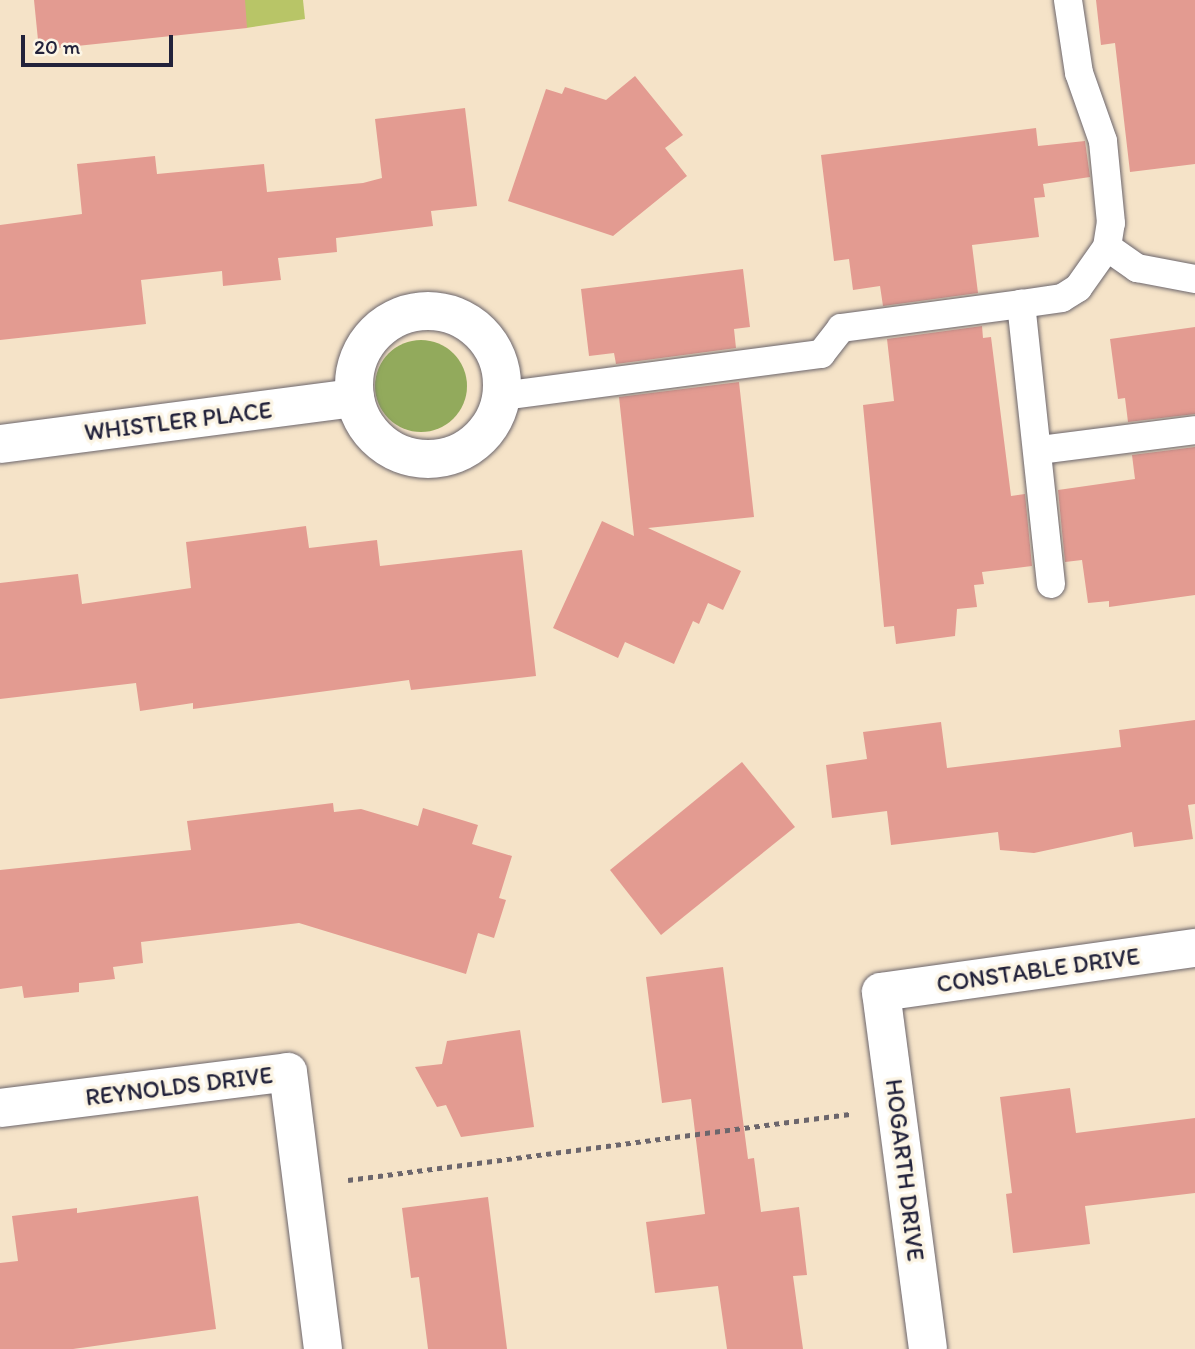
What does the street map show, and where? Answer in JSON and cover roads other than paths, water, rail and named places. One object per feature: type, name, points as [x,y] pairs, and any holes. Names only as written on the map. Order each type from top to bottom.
[{"type":"street","points":[[417,311],[440,311],[463,318],[482,332],[495,352],[502,374],[502,396],[492,424],[475,443],[453,456],[428,460],[402,455],[380,442],[363,422],[355,398],[355,374],[368,342],[394,318],[417,311]]},
{"type":"street","name":"WHISTLER PLACE","points":[[0,444],[355,398]]},
{"type":"street","name":"CONSTABLE DRIVE","points":[[881,992],[1195,948]]},
{"type":"street","name":"HOGARTH DRIVE","points":[[881,992],[928,1349]]},
{"type":"street","name":"REYNOLDS DRIVE","points":[[0,1108],[288,1072],[323,1349]]},
{"type":"lane","points":[[502,396],[821,354],[841,328],[1062,298],[1078,288],[1107,247],[1111,223],[1103,141],[1079,73],[1068,0]]},
{"type":"lane","points":[[1107,247],[1137,268],[1195,279]]},
{"type":"lane","points":[[1021,304],[1039,450],[1051,584]]},
{"type":"lane","points":[[1039,450],[1195,430]]}]
